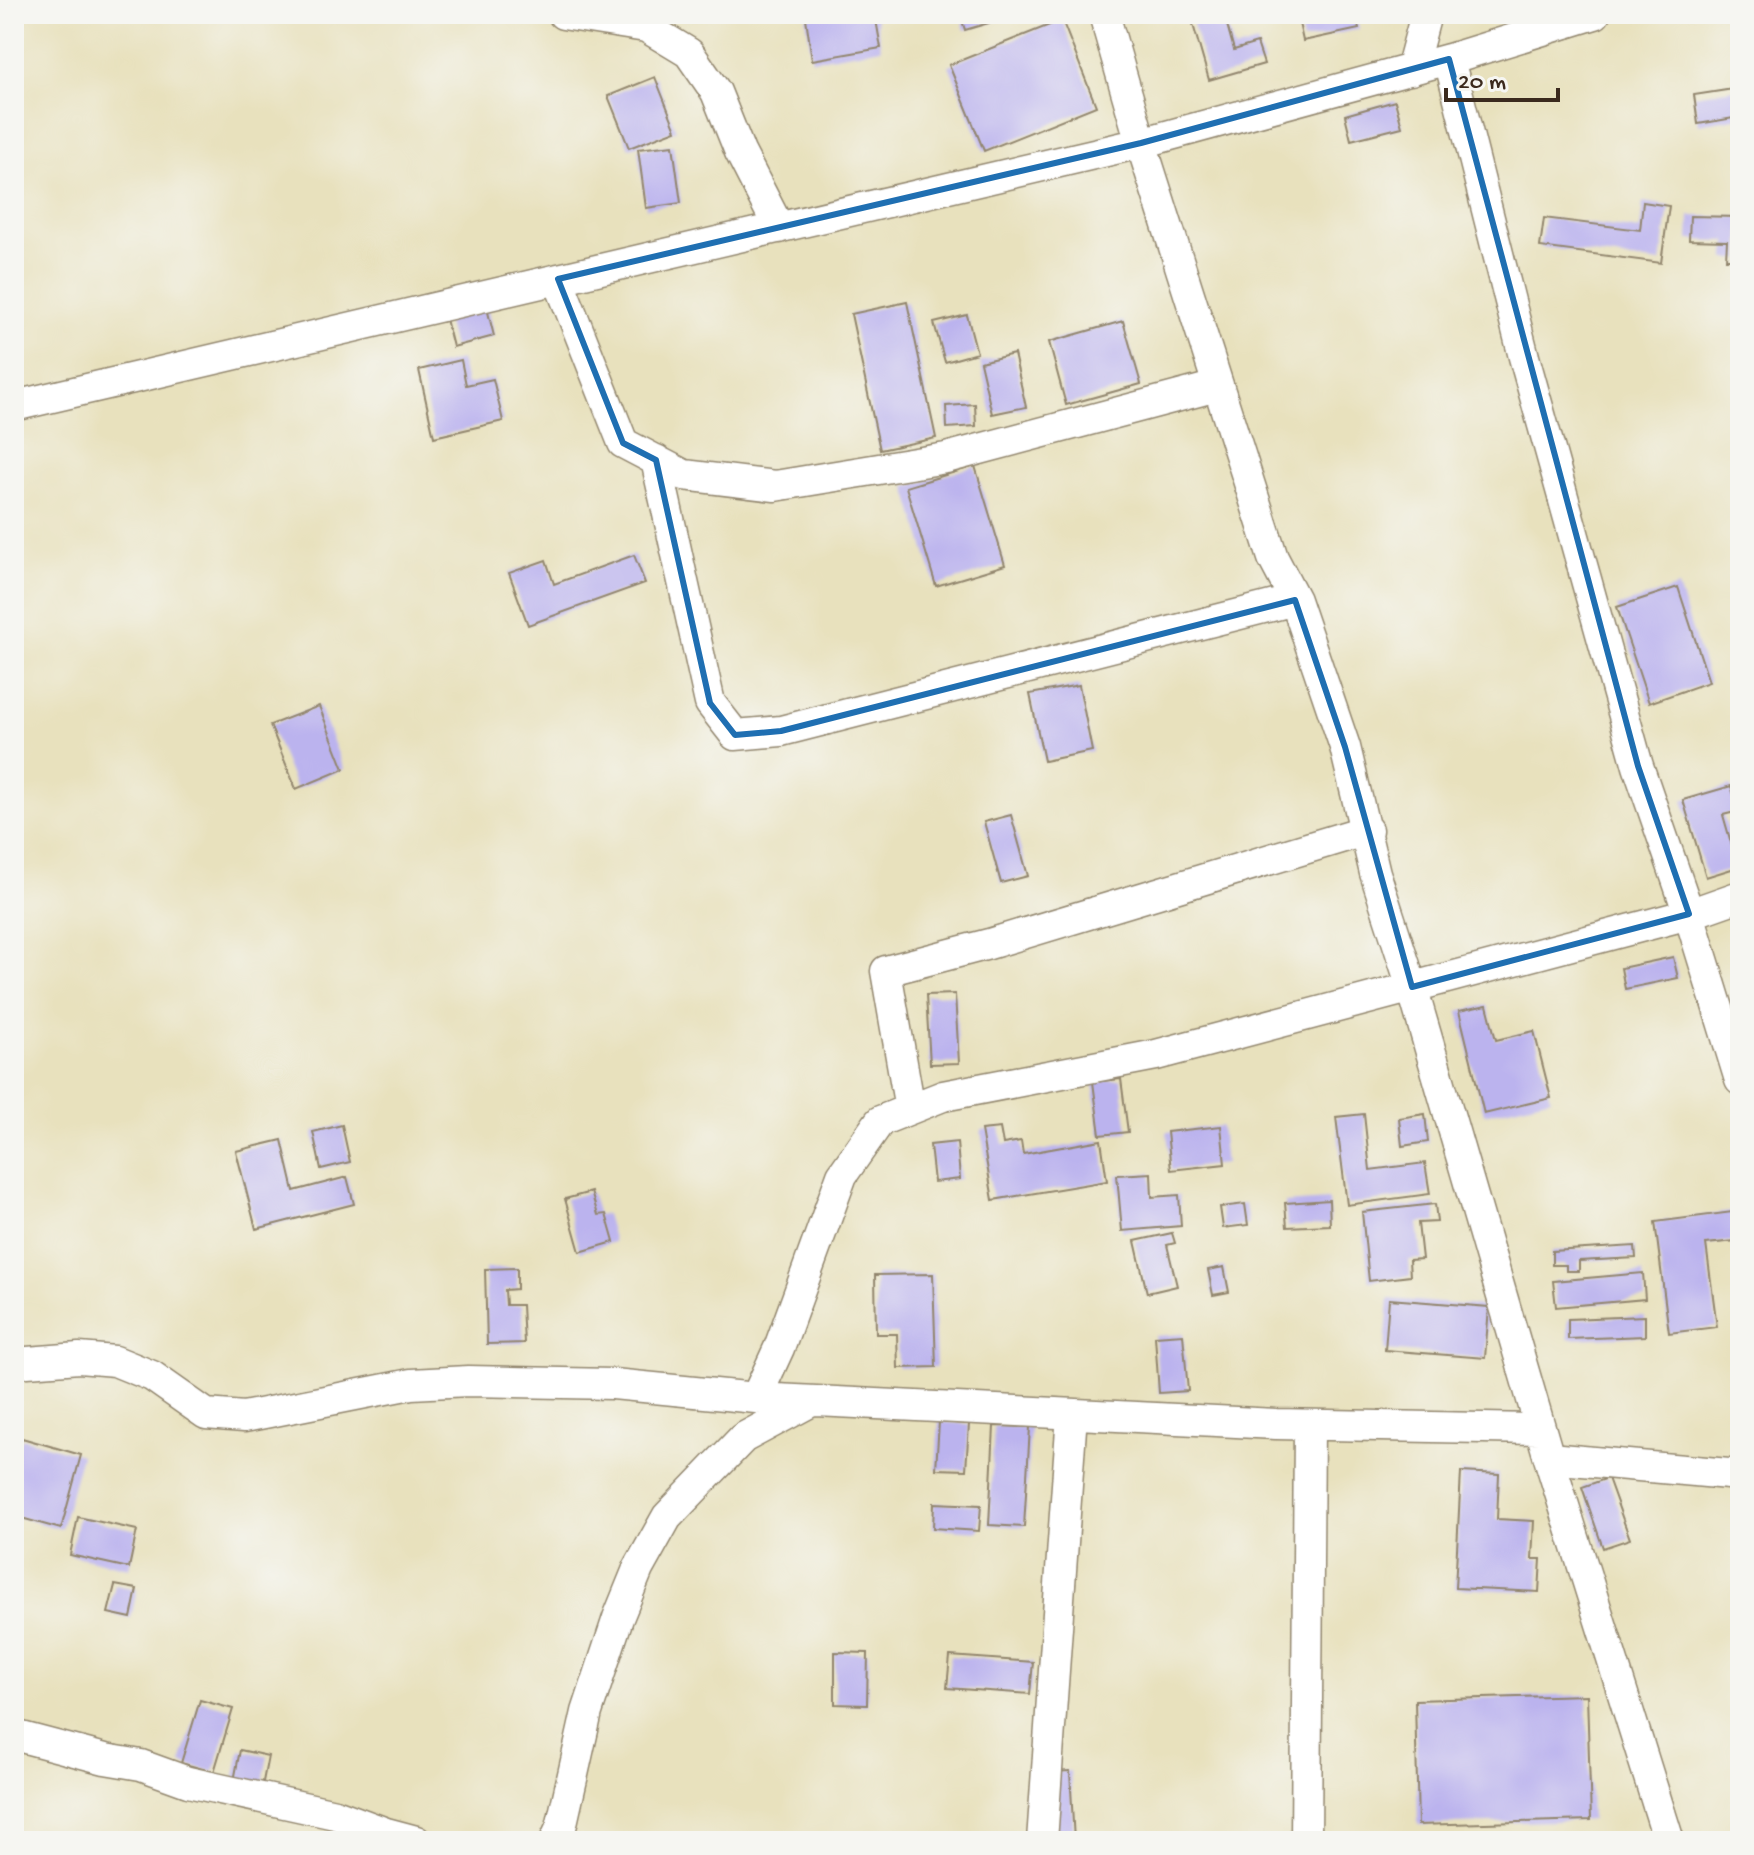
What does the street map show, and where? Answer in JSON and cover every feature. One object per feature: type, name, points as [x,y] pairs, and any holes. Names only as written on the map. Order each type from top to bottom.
[{"type":"street","points":[[563,14],[646,27],[689,53],[716,92],[740,152],[779,228]]},
{"type":"street","points":[[1104,14],[1141,143],[1273,558],[1295,600],[1345,747],[1375,873],[1412,987],[1540,1429],[1669,1841]]},
{"type":"street","points":[[1411,70],[1426,14]]},
{"type":"street","points":[[14,406],[1141,143],[1411,70],[1595,14]]},
{"type":"street","points":[[1449,59],[1524,357],[1638,766],[1689,914],[1740,1080]]},
{"type":"street","points":[[558,279],[623,443],[684,475],[775,486],[946,458],[1217,386]]},
{"type":"street","points":[[656,460],[710,703],[735,735],[781,731],[1295,600]]},
{"type":"street","points":[[910,1109],[886,971],[989,944],[1367,830]]},
{"type":"street","points":[[756,1398],[779,1348],[842,1175],[880,1121],[943,1096],[1156,1055],[1689,914],[1740,896]]},
{"type":"street","points":[[14,1363],[79,1358],[115,1361],[152,1376],[206,1414],[244,1417],[411,1384],[468,1381],[613,1384],[756,1398],[1309,1425],[1540,1429]]},
{"type":"street","points":[[555,1841],[561,1828],[587,1712],[618,1618],[638,1569],[667,1517],[743,1438],[812,1401]]},
{"type":"street","points":[[1042,1841],[1072,1414]]},
{"type":"street","points":[[1306,1841],[1309,1425]]},
{"type":"street","points":[[1549,1458],[1740,1475]]},
{"type":"street","points":[[14,1735],[105,1759],[141,1765],[188,1782],[321,1811],[416,1841]]},
{"type":"highlighted area","points":[[1449,59],[1638,766],[1689,914],[1412,987],[1345,747],[1295,600],[781,731],[735,735],[710,703],[656,460],[623,443],[558,279],[1141,143]]},
{"type":"building","points":[[828,14],[875,14],[881,48],[812,60],[806,18]]},
{"type":"building","points":[[960,14],[1016,14],[1016,15],[965,30]]},
{"type":"building","points":[[1190,14],[1224,14],[1234,50],[1257,43],[1264,64],[1209,80]]},
{"type":"building","points":[[1297,14],[1356,14],[1359,29],[1303,41]]},
{"type":"building","points":[[1062,20],[1096,106],[984,151],[949,65]]},
{"type":"building","points":[[655,77],[676,130],[629,148],[608,96]]},
{"type":"building","points":[[1740,88],[1740,117],[1698,124],[1694,95]]},
{"type":"building","points":[[1395,101],[1402,127],[1351,140],[1345,115]]},
{"type":"building","points":[[673,145],[681,203],[646,208],[638,149]]},
{"type":"building","points":[[1643,202],[1669,206],[1661,263],[1540,247],[1544,218],[1640,230]]},
{"type":"building","points":[[1690,216],[1740,217],[1740,259],[1726,259],[1727,241],[1689,240]]},
{"type":"building","points":[[907,302],[936,438],[880,450],[851,314]]},
{"type":"building","points":[[487,308],[494,336],[453,347],[446,319]]},
{"type":"building","points":[[967,315],[977,353],[945,362],[934,323]]},
{"type":"building","points":[[1123,321],[1141,384],[1066,405],[1049,342]]},
{"type":"building","points":[[1014,354],[1026,407],[992,414],[980,362]]},
{"type":"building","points":[[461,360],[466,385],[493,379],[503,421],[434,437],[419,370]]},
{"type":"building","points":[[975,404],[976,426],[947,428],[946,406]]},
{"type":"building","points":[[975,466],[1005,565],[936,586],[906,487]]},
{"type":"building","points":[[634,555],[645,583],[528,625],[509,573],[546,560],[554,584]]},
{"type":"building","points":[[1678,587],[1709,682],[1649,703],[1617,607]]},
{"type":"building","points":[[1079,685],[1092,751],[1044,761],[1030,694]]},
{"type":"building","points":[[319,706],[344,769],[296,789],[270,725]]},
{"type":"building","points":[[1731,786],[1739,811],[1723,815],[1738,867],[1706,877],[1683,800]]},
{"type":"building","points":[[1011,815],[1028,876],[1001,883],[984,822]]},
{"type":"building","points":[[1673,957],[1678,978],[1625,989],[1621,968]]},
{"type":"building","points":[[955,994],[959,1063],[930,1064],[926,995]]},
{"type":"building","points":[[1487,1005],[1496,1040],[1534,1031],[1551,1098],[1484,1114],[1459,1011]]},
{"type":"building","points":[[1121,1079],[1128,1132],[1100,1135],[1093,1082]]},
{"type":"building","points":[[1364,1114],[1370,1170],[1425,1163],[1430,1194],[1347,1205],[1336,1117]]},
{"type":"building","points":[[1425,1114],[1428,1142],[1402,1146],[1399,1118]]},
{"type":"building","points":[[342,1125],[350,1162],[321,1169],[313,1132]]},
{"type":"building","points":[[1221,1126],[1225,1164],[1171,1170],[1167,1132]]},
{"type":"building","points":[[1000,1128],[1003,1144],[1021,1141],[1023,1154],[1101,1140],[1107,1181],[993,1200],[981,1130]]},
{"type":"building","points":[[282,1140],[294,1191],[347,1177],[354,1204],[256,1229],[236,1151]]},
{"type":"building","points":[[957,1142],[960,1179],[934,1182],[930,1145]]},
{"type":"building","points":[[1151,1173],[1152,1197],[1179,1195],[1181,1226],[1122,1231],[1117,1175]]},
{"type":"building","points":[[591,1192],[598,1215],[606,1214],[614,1242],[580,1252],[565,1199]]},
{"type":"building","points":[[1329,1200],[1330,1225],[1287,1227],[1285,1203]]},
{"type":"building","points":[[1245,1204],[1248,1225],[1223,1228],[1220,1207]]},
{"type":"building","points":[[1435,1204],[1437,1222],[1418,1223],[1422,1259],[1409,1260],[1410,1276],[1369,1281],[1362,1212]]},
{"type":"building","points":[[1732,1212],[1736,1241],[1706,1244],[1717,1327],[1669,1333],[1655,1222]]},
{"type":"building","points":[[1172,1233],[1175,1243],[1167,1245],[1177,1286],[1147,1293],[1135,1241]]},
{"type":"building","points":[[1635,1246],[1636,1258],[1579,1261],[1579,1271],[1566,1271],[1566,1265],[1552,1265],[1552,1251]]},
{"type":"building","points":[[1224,1267],[1229,1292],[1213,1295],[1208,1270]]},
{"type":"building","points":[[517,1268],[517,1289],[505,1290],[506,1305],[522,1305],[524,1343],[487,1344],[485,1269]]},
{"type":"building","points":[[1643,1273],[1645,1299],[1556,1307],[1553,1281]]},
{"type":"building","points":[[933,1274],[936,1367],[898,1368],[897,1334],[876,1334],[875,1275]]},
{"type":"building","points":[[1389,1299],[1489,1307],[1485,1358],[1385,1350]]},
{"type":"building","points":[[1645,1316],[1645,1336],[1568,1339],[1568,1319]]},
{"type":"building","points":[[1183,1334],[1188,1391],[1159,1393],[1155,1336]]},
{"type":"building","points":[[1740,1400],[1740,1455],[1736,1455],[1730,1401]]},
{"type":"building","points":[[939,1422],[969,1424],[966,1470],[936,1469]]},
{"type":"building","points":[[994,1426],[1030,1427],[1024,1527],[989,1525]]},
{"type":"building","points":[[22,1438],[81,1455],[61,1529],[14,1516],[14,1466]]},
{"type":"building","points":[[1461,1472],[1499,1474],[1497,1519],[1534,1521],[1532,1559],[1541,1559],[1539,1592],[1455,1588]]},
{"type":"building","points":[[1608,1478],[1630,1539],[1603,1548],[1582,1487]]},
{"type":"building","points":[[934,1503],[981,1505],[979,1531],[933,1528]]},
{"type":"building","points":[[78,1517],[137,1530],[129,1568],[70,1555]]},
{"type":"building","points":[[115,1585],[137,1589],[131,1618],[108,1613]]},
{"type":"building","points":[[835,1652],[868,1653],[867,1705],[835,1704]]},
{"type":"building","points":[[950,1656],[1033,1662],[1030,1694],[947,1688]]},
{"type":"building","points":[[1587,1695],[1591,1820],[1418,1825],[1415,1700]]},
{"type":"building","points":[[200,1700],[233,1709],[214,1772],[181,1763]]},
{"type":"building","points":[[240,1750],[268,1756],[262,1787],[234,1781]]},
{"type":"building","points":[[1070,1771],[1074,1841],[1056,1841],[1052,1772]]}]
